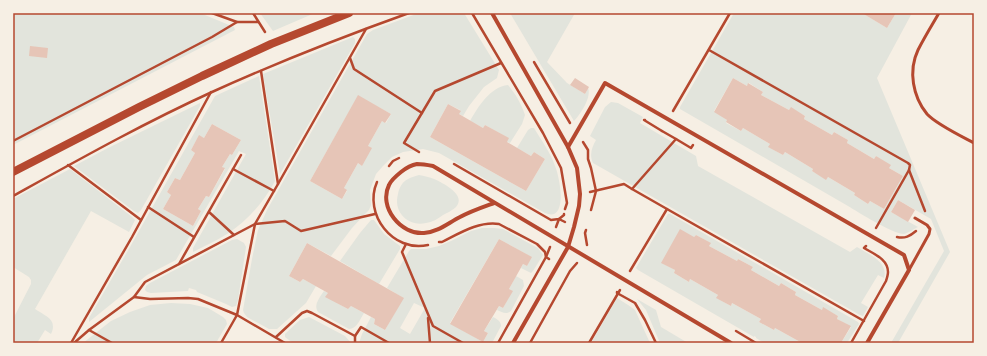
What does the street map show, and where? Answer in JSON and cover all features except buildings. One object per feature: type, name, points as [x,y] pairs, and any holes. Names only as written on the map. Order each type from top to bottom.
[{"type":"main road","points":[[13,172],[132,110],[202,76],[271,44],[349,13]]},
{"type":"street","points":[[492,13],[568,147],[576,168],[580,194],[580,206],[568,247],[513,343]]},
{"type":"street","points":[[568,147],[605,84],[904,255],[909,270],[867,343]]},
{"type":"street","points":[[494,202],[460,217],[434,232],[415,233],[394,220],[389,210],[386,198],[388,186],[395,176],[410,166],[419,164],[432,166],[494,202],[731,343]]},
{"type":"lane","points":[[939,13],[917,52],[912,80],[915,92],[919,102],[928,114],[937,122],[974,143]]},
{"type":"lane","points":[[909,270],[929,234],[930,229],[923,222],[915,218]]},
{"type":"path","points":[[212,13],[237,22],[258,22]]},
{"type":"path","points":[[253,13],[267,34]]},
{"type":"path","points":[[13,196],[68,165],[211,92],[280,62],[366,28],[409,13]]},
{"type":"path","points":[[472,13],[543,133],[561,168],[566,203],[564,215]]},
{"type":"path","points":[[13,141],[212,37],[237,22]]},
{"type":"path","points":[[221,343],[237,315],[255,224],[366,28]]},
{"type":"path","points":[[709,50],[908,163],[910,166],[909,170],[926,214],[923,222]]},
{"type":"path","points":[[350,57],[354,69],[422,113]]},
{"type":"path","points":[[533,60],[576,133],[588,150],[588,159],[596,191],[590,212]]},
{"type":"path","points":[[418,152],[404,143],[435,91],[501,63]]},
{"type":"path","points":[[261,71],[278,184]]},
{"type":"path","points":[[71,343],[141,220],[211,92]]},
{"type":"path","points":[[179,264],[241,155]]},
{"type":"path","points":[[68,165],[141,220]]},
{"type":"path","points":[[233,169],[274,191]]},
{"type":"path","points":[[851,343],[886,281],[888,272],[884,261],[879,256],[864,248],[909,170]]},
{"type":"path","points":[[632,189],[864,321]]},
{"type":"path","points":[[148,207],[194,237]]},
{"type":"path","points":[[589,343],[666,209]]},
{"type":"path","points":[[209,212],[234,235]]},
{"type":"path","points":[[74,343],[134,297],[145,282],[255,224],[285,222],[301,230],[375,214]]},
{"type":"path","points":[[498,343],[546,257],[559,219]]},
{"type":"path","points":[[530,343],[570,270],[575,266],[588,244],[585,233],[587,226]]},
{"type":"path","points":[[406,244],[402,252],[433,326],[462,343]]},
{"type":"path","points":[[575,266],[581,267]]},
{"type":"path","points":[[616,289],[618,293],[635,303],[656,343]]},
{"type":"path","points":[[134,297],[150,299],[198,299],[237,315],[285,343]]},
{"type":"path","points":[[276,337],[302,313],[307,311],[355,336]]},
{"type":"path","points":[[428,315],[430,343]]},
{"type":"path","points":[[355,343],[355,336],[361,327],[389,343]]},
{"type":"path","points":[[89,330],[112,343]]},
{"type":"shaded area","points":[[13,13],[200,13],[234,27],[235,30],[13,145]]},
{"type":"shaded area","points":[[260,13],[315,13],[273,31]]},
{"type":"shaded area","points":[[419,13],[464,13],[499,70],[497,78],[484,87],[463,116],[459,114],[460,110],[448,104],[430,137],[526,191],[545,159],[534,152],[531,156],[517,148],[528,130],[534,128],[548,151],[557,170],[560,184],[560,206],[558,211],[554,214],[545,213],[439,153],[423,149],[403,152],[392,157],[376,174],[370,190],[371,205],[369,210],[352,228],[331,256],[307,243],[289,276],[300,282],[303,279],[316,286],[306,303],[277,329],[269,329],[247,317],[243,310],[258,230],[267,210],[367,34],[373,30]],"holes":[[[358,96],[391,114],[386,123],[382,121],[368,146],[362,166],[358,163],[344,188],[347,191],[342,199],[310,181]]]},
{"type":"shaded area","points":[[510,13],[575,13],[547,62],[567,83],[585,94],[588,88],[589,92],[587,101],[574,121]]},
{"type":"shaded area","points":[[734,13],[862,13],[887,28],[896,13],[912,13],[877,78],[950,252],[898,343],[891,343],[944,251],[931,219],[898,200],[891,212],[918,227],[904,234],[884,227],[680,109]],"holes":[[[733,78],[747,86],[749,83],[763,92],[761,95],[789,110],[791,108],[805,116],[804,119],[832,135],[834,132],[848,140],[847,143],[874,159],[876,156],[889,168],[903,176],[884,209],[870,201],[868,204],[854,195],[855,193],[828,177],[826,179],[812,171],[813,169],[785,152],[783,155],[769,147],[770,144],[743,128],[741,131],[726,123],[727,120],[714,111]]]},
{"type":"shaded area","points":[[353,37],[355,39],[355,43],[280,174],[263,74]]},
{"type":"shaded area","points":[[259,76],[275,181],[271,189],[248,217],[234,229],[223,237],[193,252],[193,248],[246,154],[239,151],[176,260],[147,275],[89,322],[89,318],[215,96]],"holes":[[[212,124],[241,140],[232,155],[230,154],[222,167],[225,169],[209,197],[206,196],[198,209],[201,211],[193,226],[163,209],[171,195],[167,192],[175,178],[180,180],[195,153],[191,150],[199,136],[204,138]]]},
{"type":"shaded area","points":[[508,85],[518,99],[525,115],[522,124],[510,143],[507,142],[508,138],[485,125],[483,128],[470,121],[485,98],[496,90]]},
{"type":"shaded area","points":[[611,102],[618,103],[643,117],[640,123],[696,156],[698,166],[850,252],[857,247],[881,263],[885,272],[884,278],[878,275],[861,303],[868,307],[863,316],[593,163],[591,157],[593,145],[596,140],[590,136],[605,107]]},
{"type":"shaded area","points":[[200,103],[200,106],[138,213],[74,166],[108,148]]},
{"type":"shaded area","points":[[70,169],[135,220],[129,232],[91,211],[35,309],[52,321],[53,329],[51,334],[45,330],[37,343],[13,343],[13,319],[31,284],[31,280],[29,277],[13,267],[13,199]]},
{"type":"shaded area","points":[[419,175],[429,177],[443,183],[456,194],[459,203],[452,210],[437,219],[419,224],[413,223],[403,217],[397,201],[402,183]]},
{"type":"shaded area","points":[[668,214],[858,322],[859,324],[847,343],[841,343],[851,327],[837,319],[838,316],[823,308],[822,310],[795,295],[796,292],[781,283],[779,286],[751,270],[753,267],[738,259],[737,261],[709,246],[710,243],[696,235],[662,263],[675,270],[674,273],[689,282],[690,279],[718,295],[717,298],[731,306],[732,303],[761,319],[759,322],[774,330],[775,328],[802,343],[764,343],[638,270],[636,268]]},
{"type":"shaded area","points":[[371,220],[374,220],[384,234],[400,246],[400,249],[379,284],[340,261]]},
{"type":"shaded area","points":[[482,228],[503,229],[538,248],[543,255],[531,273],[521,268],[523,264],[527,266],[531,257],[499,239],[450,323],[483,342],[488,333],[484,331],[493,317],[500,321],[501,326],[492,343],[359,343],[371,317],[375,319],[374,324],[385,330],[403,298],[387,288],[411,249],[426,249],[439,246],[471,231]],"holes":[[[414,303],[425,308],[410,334],[400,328]]]},
{"type":"shaded area","points":[[237,239],[244,243],[246,247],[236,306],[232,307],[189,288],[188,291],[151,293],[145,290],[146,286],[150,283],[232,240]]},
{"type":"shaded area","points":[[516,276],[523,280],[524,286],[511,311],[506,313],[497,310],[499,306],[503,308],[512,291],[509,289]]},
{"type":"shaded area","points":[[324,291],[328,293],[337,303],[348,309],[351,306],[364,313],[352,329],[349,329],[318,312],[316,307],[319,298]]},
{"type":"shaded area","points":[[617,298],[635,310],[650,343],[591,343]]},
{"type":"shaded area","points":[[637,299],[656,310],[661,327],[688,343],[660,343],[646,310]]},
{"type":"shaded area","points":[[171,303],[190,304],[208,308],[223,317],[227,324],[216,343],[83,343],[111,321],[130,312],[150,305]]},
{"type":"shaded area","points":[[309,317],[345,336],[351,343],[293,343],[285,337],[285,334],[300,320]]}]
